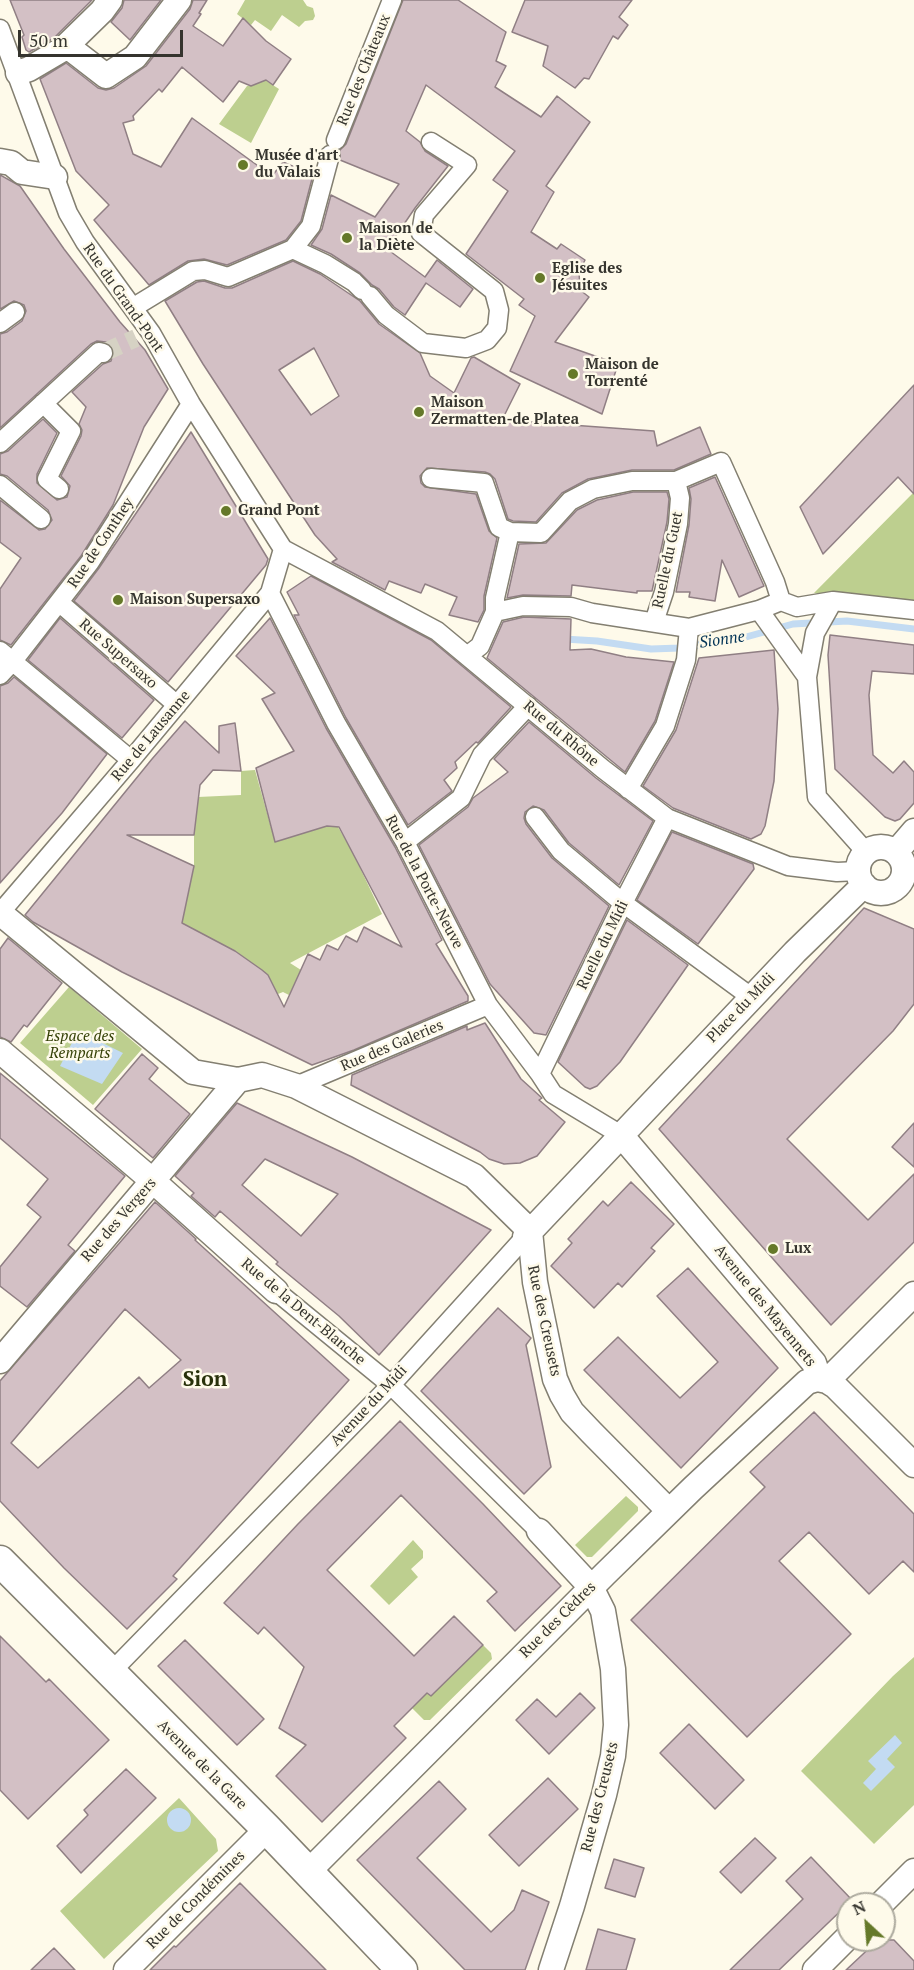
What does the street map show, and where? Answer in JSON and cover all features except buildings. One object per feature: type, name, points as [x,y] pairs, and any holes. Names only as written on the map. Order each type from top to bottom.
[{"type":"street","points":[[18,73],[63,49],[102,11],[110,0]]},
{"type":"street","points":[[63,49],[71,49],[106,76],[135,57],[179,0]]},
{"type":"street","name":"Rue des Châteaux","points":[[134,307],[193,271],[205,270],[228,277],[293,249],[311,226],[333,147],[392,0]]},
{"type":"street","name":"Rue du Grand-Pont","points":[[0,28],[68,213],[85,242],[134,307],[143,336],[191,404],[283,549]]},
{"type":"street","points":[[293,249],[325,264],[354,282],[386,315],[423,343],[466,348],[487,340],[496,328],[499,310],[494,291],[422,233],[424,215],[467,165],[431,142]]},
{"type":"street","points":[[0,161],[11,163],[22,172],[55,177]]},
{"type":"street","points":[[0,323],[15,312]]},
{"type":"street","points":[[0,444],[99,352],[103,353]]},
{"type":"street","points":[[43,404],[71,431],[47,479],[59,489]]},
{"type":"street","name":"Rue de Conthey","points":[[0,675],[7,656],[60,603],[90,562],[191,404]]},
{"type":"street","points":[[431,478],[484,483],[500,527],[510,532],[542,532],[570,501],[593,489],[632,481],[678,489],[721,462],[775,582],[781,601]]},
{"type":"street","points":[[0,485],[41,519]]},
{"type":"street","name":"Ruelle du Guet","points":[[654,622],[666,581],[678,525],[678,489]]},
{"type":"street","points":[[467,656],[480,646],[495,612],[495,598],[510,532]]},
{"type":"street","name":"Rue de Lausanne","points":[[0,913],[270,593],[283,549]]},
{"type":"street","name":"Rue du Rhône","points":[[283,549],[437,631],[628,789],[667,818],[788,867],[837,872],[862,870]]},
{"type":"street","name":"Rue de la Porte-Neuve","points":[[270,593],[336,723],[405,842],[488,1005],[553,1094],[621,1135]]},
{"type":"street","points":[[495,612],[523,606],[571,607],[592,613],[689,628],[759,610],[781,601],[797,606],[833,601],[914,609]]},
{"type":"street","points":[[833,601],[814,633],[807,677],[817,797],[875,892],[907,890],[903,862],[896,852],[888,847],[880,846],[862,870]]},
{"type":"street","name":"Rue Supersaxo","points":[[60,603],[177,705]]},
{"type":"street","points":[[759,610],[807,677]]},
{"type":"street","points":[[628,789],[665,726],[686,660],[689,628]]},
{"type":"street","points":[[7,656],[131,760]]},
{"type":"street","points":[[405,842],[461,798],[482,755],[528,706]]},
{"type":"street","points":[[535,817],[561,851],[623,903],[751,997]]},
{"type":"street","name":"Ruelle du Midi","points":[[540,1074],[667,818]]},
{"type":"street","points":[[896,852],[914,831]]},
{"type":"street","name":"Place du Midi","points":[[621,1135],[751,997],[851,896],[862,870]]},
{"type":"street","points":[[0,913],[193,1072],[238,1080],[262,1075],[297,1086],[467,1172],[527,1234]]},
{"type":"street","name":"Rue des Galeries","points":[[297,1086],[488,1005]]},
{"type":"street","name":"Rue de la Dent-Blanche","points":[[0,1051],[153,1181],[276,1291],[391,1385],[591,1587]]},
{"type":"street","name":"Rue des Vergers","points":[[0,1361],[238,1080]]},
{"type":"street","name":"Avenue du Midi","points":[[111,1672],[391,1385],[527,1234],[621,1135]]},
{"type":"street","name":"Avenue des Mayennets","points":[[621,1135],[814,1364],[822,1380],[835,1386],[914,1465]]},
{"type":"street","name":"Rue des Creusets","points":[[527,1234],[534,1282],[555,1379],[562,1395],[572,1412],[669,1511]]},
{"type":"street","name":"Rue des Cèdres","points":[[308,1872],[669,1511],[798,1389],[807,1382],[822,1380],[914,1294]]},
{"type":"street","name":"Avenue de la Gare","points":[[0,1562],[267,1829],[402,1970]]},
{"type":"street","name":"Rue des Creusets","points":[[551,1970],[588,1850],[613,1756],[616,1725],[613,1669],[603,1611],[591,1587]]},
{"type":"street","name":"Rue de Condémines","points":[[126,1970],[267,1829]]},
{"type":"street","points":[[893,1892],[914,1871]]},
{"type":"street","points":[[815,1970],[836,1949]]},
{"type":"green space","points":[[245,0],[303,0],[307,6],[313,8],[315,16],[313,20],[305,21],[299,27],[282,15],[271,31],[255,20],[251,25],[237,14]]},
{"type":"green space","points":[[262,78],[279,89],[251,143],[219,124],[247,86],[252,86]]},
{"type":"green space","points":[[914,492],[914,606],[814,593]]},
{"type":"green space","points":[[255,770],[275,842],[327,826],[338,827],[382,914],[290,963],[301,970],[289,995],[273,991],[268,975],[235,951],[182,923],[194,866],[198,797],[241,795],[241,771]]},
{"type":"green space","name":"Espace des Remparts","points":[[69,987],[142,1049],[93,1105],[20,1043]]},
{"type":"green space","points":[[626,1496],[638,1507],[638,1511],[592,1557],[587,1557],[575,1545]]},
{"type":"green space","points":[[413,1540],[423,1551],[423,1558],[411,1569],[418,1577],[389,1605],[370,1586]]},
{"type":"green space","points":[[483,1645],[491,1653],[492,1659],[430,1720],[424,1720],[412,1708],[427,1693],[431,1696]]},
{"type":"green space","points":[[914,1657],[914,1805],[874,1844],[801,1771]]},
{"type":"green space","points":[[179,1798],[216,1839],[218,1851],[104,1959],[60,1911]]},
{"type":"water","points":[[78,1031],[123,1053],[102,1084],[60,1066]]},
{"type":"water","points":[[895,1735],[902,1743],[887,1759],[895,1767],[871,1791],[863,1783],[876,1769],[868,1761]]},
{"type":"water","points":[[179,1808],[188,1811],[191,1820],[188,1829],[179,1832],[170,1829],[167,1820],[170,1811]]},
{"type":"waterway","name":"Sionne","points":[[564,639],[651,649],[680,648],[746,637],[793,624],[847,621],[914,629]]},
{"type":"tunnel","points":[[103,353],[136,338]]},
{"type":"place","name":"Musée d'art du Valais","points":[[243,165]]},
{"type":"place","name":"Maison de la Diète","points":[[347,238]]},
{"type":"place","name":"Eglise des Jésuites","points":[[540,278]]},
{"type":"place","name":"Maison de Torrenté","points":[[573,374]]},
{"type":"place","name":"Maison Zermatten-de Platea","points":[[419,412]]},
{"type":"place","name":"Grand Pont","points":[[226,511]]},
{"type":"place","name":"Maison Supersaxo","points":[[118,600]]},
{"type":"place","name":"Lux","points":[[773,1249]]},
{"type":"district","name":"Sion","points":[[205,1380]]}]
